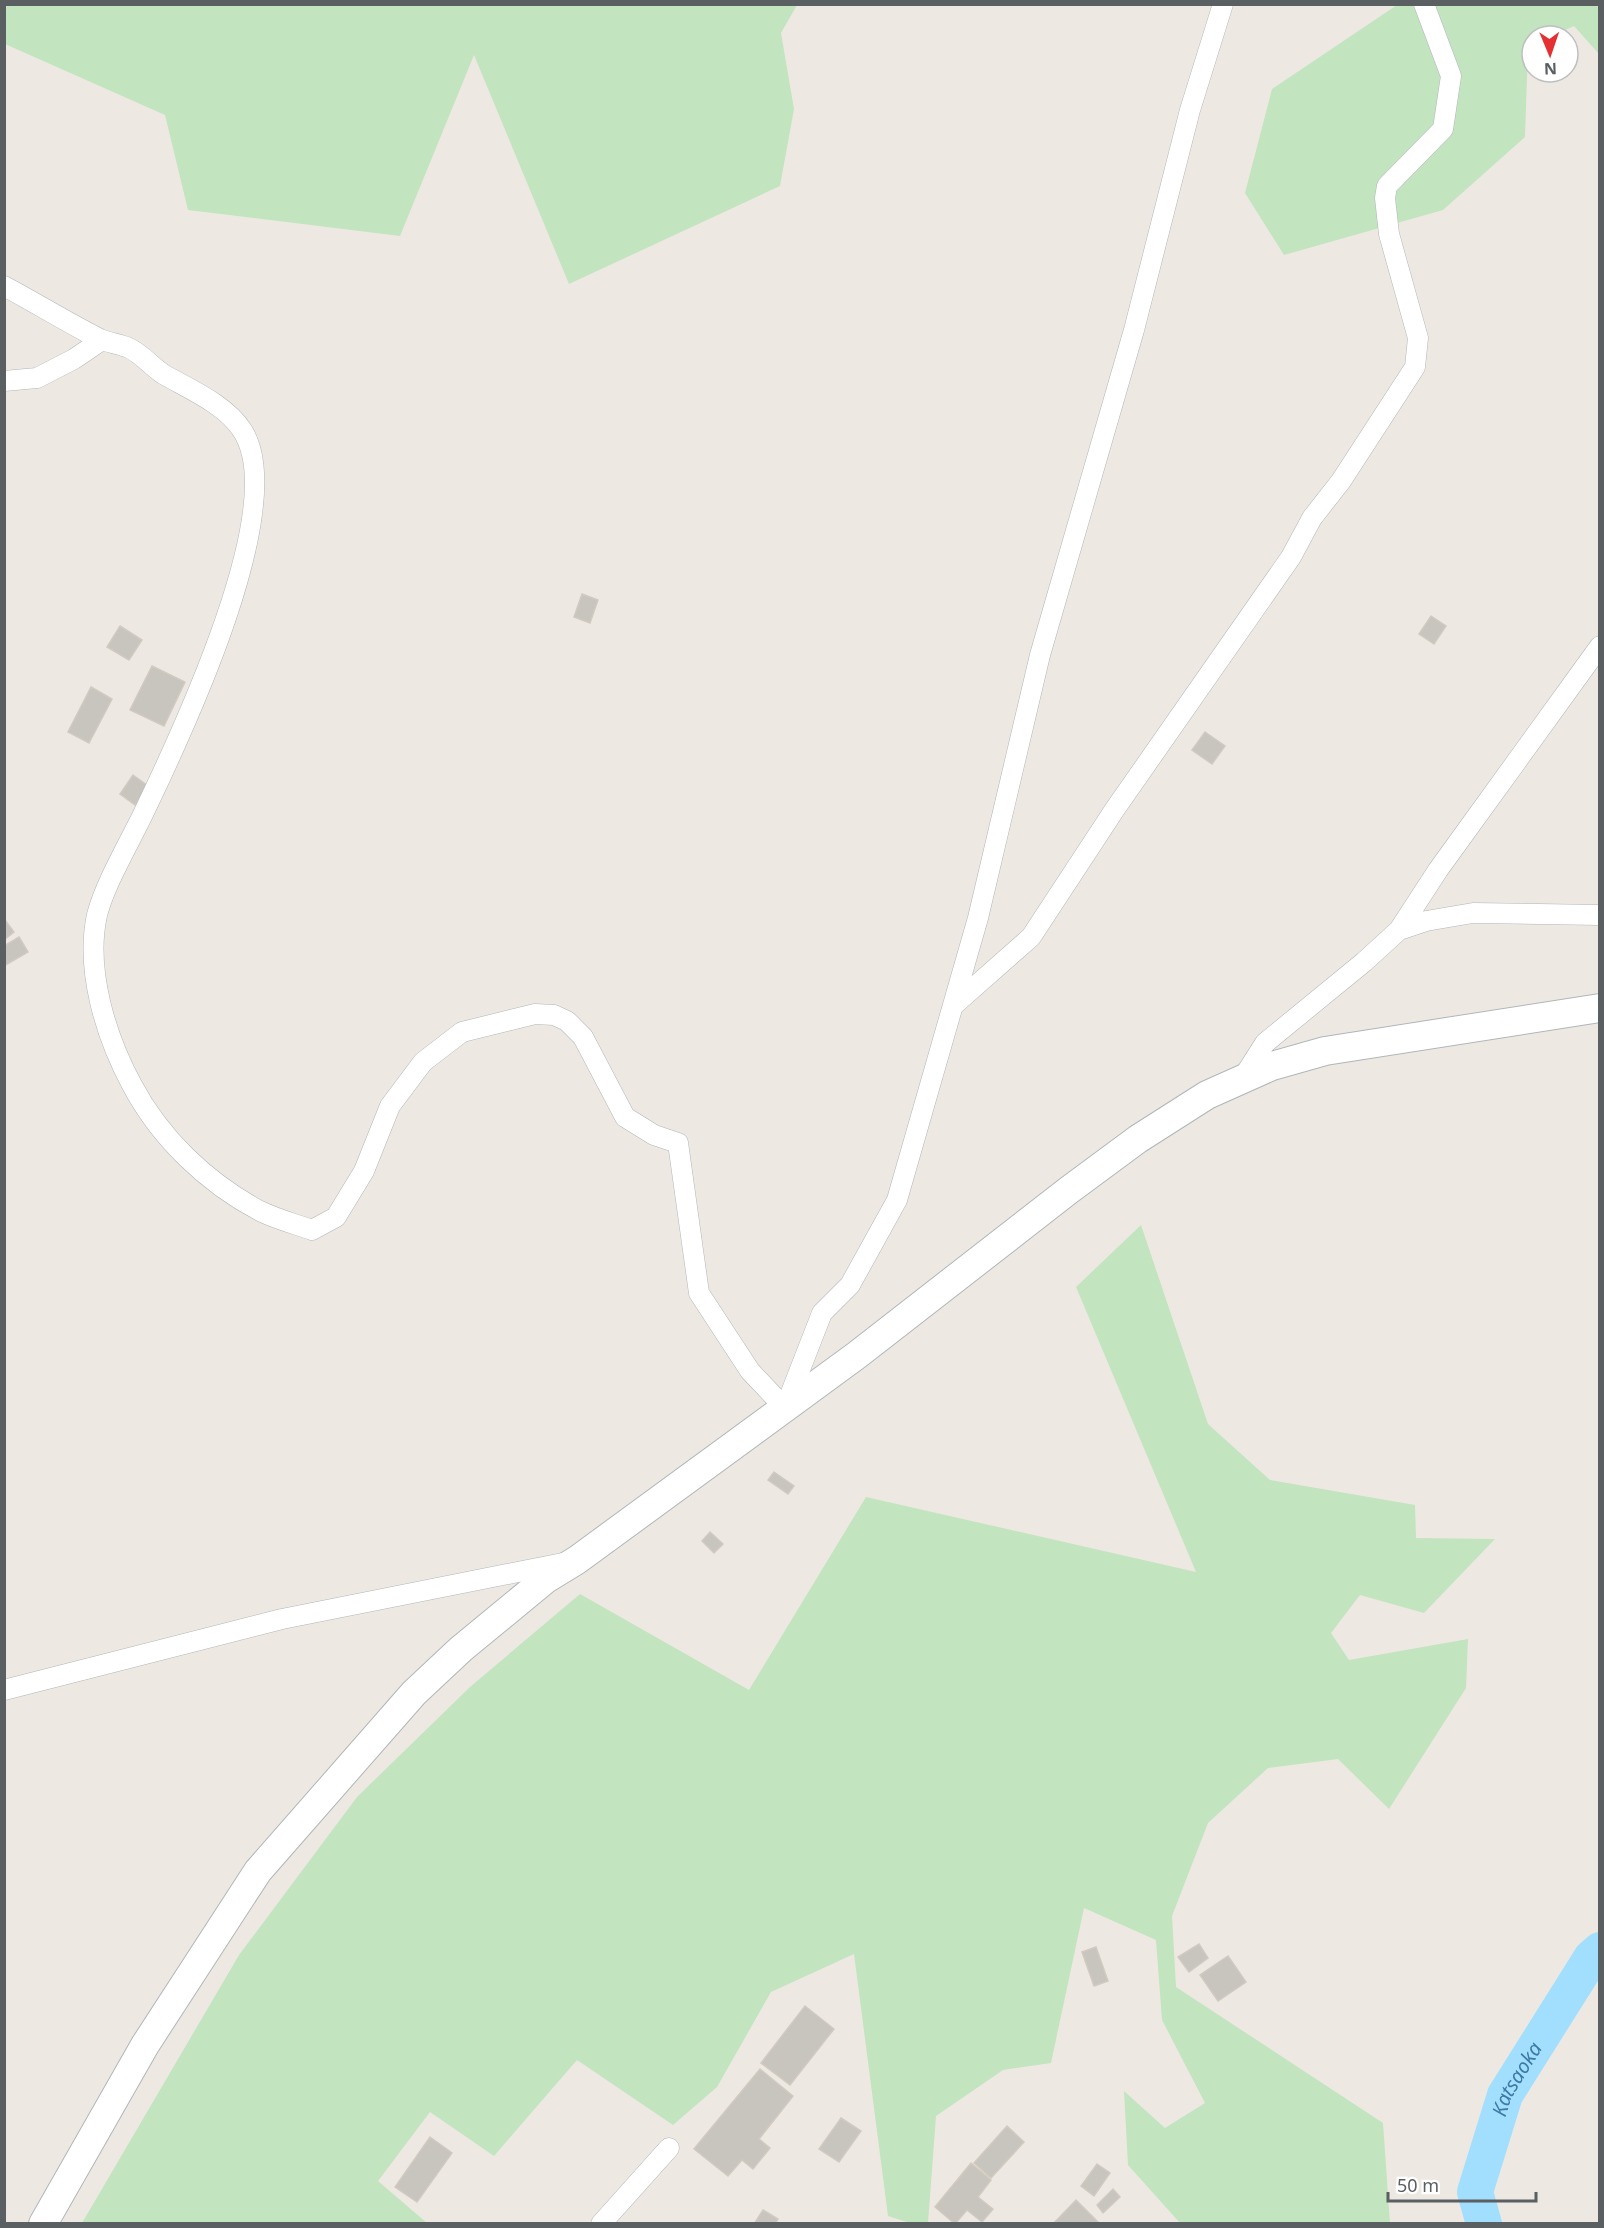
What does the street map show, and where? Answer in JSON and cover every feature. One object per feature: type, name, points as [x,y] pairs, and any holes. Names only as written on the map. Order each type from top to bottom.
[{"type":"main road","points":[[43,2223],[145,2045],[258,1871],[414,1693],[461,1649],[546,1579],[577,1560],[785,1408],[1138,1139],[1207,1095],[1244,1076],[1325,1051],[1599,1008]]},
{"type":"street","points":[[4,286],[102,340],[130,348],[159,371],[227,414],[242,430],[253,456],[256,475],[252,515],[228,618],[195,699],[98,915],[94,971],[104,1017],[114,1052],[140,1100],[191,1165],[261,1211],[312,1230],[336,1217],[364,1171],[390,1106],[423,1062],[462,1032],[535,1014],[554,1015],[567,1021],[588,1044],[625,1117],[654,1135],[678,1143],[699,1293],[750,1371],[785,1408],[822,1313],[850,1285],[897,1200],[978,918],[1040,655],[1134,330],[1190,110],[1223,4]]},
{"type":"street","points":[[954,1005],[1031,937],[1115,809],[1292,557],[1312,518],[1341,481],[1415,367],[1418,338],[1389,234],[1385,198],[1387,186],[1443,129],[1451,76],[1424,4]]},
{"type":"street","points":[[4,381],[37,378],[74,359],[102,340]]},
{"type":"street","points":[[1244,1076],[1265,1043],[1364,962],[1399,930],[1437,870],[1599,646]]},
{"type":"street","points":[[1399,930],[1426,921],[1473,913],[1599,915]]},
{"type":"street","points":[[4,1690],[282,1619],[577,1560]]},
{"type":"street","points":[[601,2223],[669,2148]]},
{"type":"green space","points":[[5,4],[797,5],[781,33],[794,109],[780,186],[569,284],[474,55],[400,236],[188,210],[165,115],[5,44]]},
{"type":"green space","points":[[1397,5],[1599,5],[1599,54],[1580,33],[1580,24],[1520,24],[1520,84],[1527,84],[1525,137],[1443,210],[1284,255],[1245,193],[1272,89]]},
{"type":"green space","points":[[1141,1225],[1208,1424],[1270,1480],[1415,1505],[1416,1538],[1495,1539],[1424,1613],[1360,1595],[1331,1633],[1349,1660],[1468,1639],[1466,1688],[1389,1809],[1338,1759],[1268,1768],[1208,1823],[1172,1916],[1176,1987],[1383,2123],[1390,2223],[1180,2223],[1128,2165],[1124,2091],[1165,2128],[1205,2103],[1162,2020],[1156,1940],[1084,1908],[1051,2063],[1003,2070],[936,2116],[928,2223],[910,2223],[888,2216],[854,1954],[771,1992],[717,2087],[673,2125],[577,2060],[494,2156],[430,2112],[378,2181],[427,2223],[82,2223],[239,1955],[357,1797],[470,1687],[580,1594],[749,1690],[866,1497],[1196,1572],[1076,1287]]},
{"type":"building","points":[[582,594],[598,600],[590,623],[574,617]]},
{"type":"building","points":[[1431,616],[1446,626],[1434,644],[1419,634]]},
{"type":"building","points":[[120,626],[142,640],[129,660],[107,647]]},
{"type":"building","points":[[152,666],[185,682],[164,726],[130,710]]},
{"type":"building","points":[[91,687],[112,699],[89,743],[68,732]]},
{"type":"building","points":[[1205,732],[1225,746],[1212,764],[1192,750]]},
{"type":"building","points":[[133,775],[148,786],[135,805],[120,794]]},
{"type":"building","points":[[5,920],[14,932],[5,939],[4,938]]},
{"type":"building","points":[[19,937],[28,952],[4,966],[4,946]]},
{"type":"building","points":[[774,1472],[794,1486],[788,1494],[768,1480]]},
{"type":"building","points":[[710,1532],[723,1544],[714,1553],[702,1541]]},
{"type":"building","points":[[1199,1944],[1208,1958],[1189,1972],[1178,1957]]},
{"type":"building","points":[[1096,1947],[1108,1981],[1094,1986],[1082,1952]]},
{"type":"building","points":[[1228,1956],[1246,1982],[1218,2001],[1200,1975]]},
{"type":"building","points":[[805,2006],[834,2029],[790,2085],[761,2063]]},
{"type":"building","points":[[760,2069],[793,2096],[759,2139],[770,2148],[753,2169],[742,2160],[728,2176],[694,2149]]},
{"type":"building","points":[[841,2118],[861,2131],[839,2162],[819,2149]]},
{"type":"building","points":[[1007,2126],[1024,2142],[991,2178],[974,2163]]},
{"type":"building","points":[[430,2137],[452,2153],[417,2202],[395,2187]]},
{"type":"building","points":[[971,2163],[991,2180],[978,2197],[993,2209],[982,2222],[967,2210],[955,2224],[935,2207]]},
{"type":"building","points":[[1097,2164],[1110,2173],[1094,2196],[1081,2186]]},
{"type":"building","points":[[1113,2189],[1120,2197],[1103,2213],[1097,2205]]},
{"type":"building","points":[[1076,2200],[1100,2224],[1053,2224]]},
{"type":"building","points":[[763,2210],[778,2219],[775,2224],[754,2224]]},
{"type":"waterway","name":"Katsaoka","points":[[1484,2224],[1475,2192],[1505,2095],[1591,1958],[1600,1950]]}]
